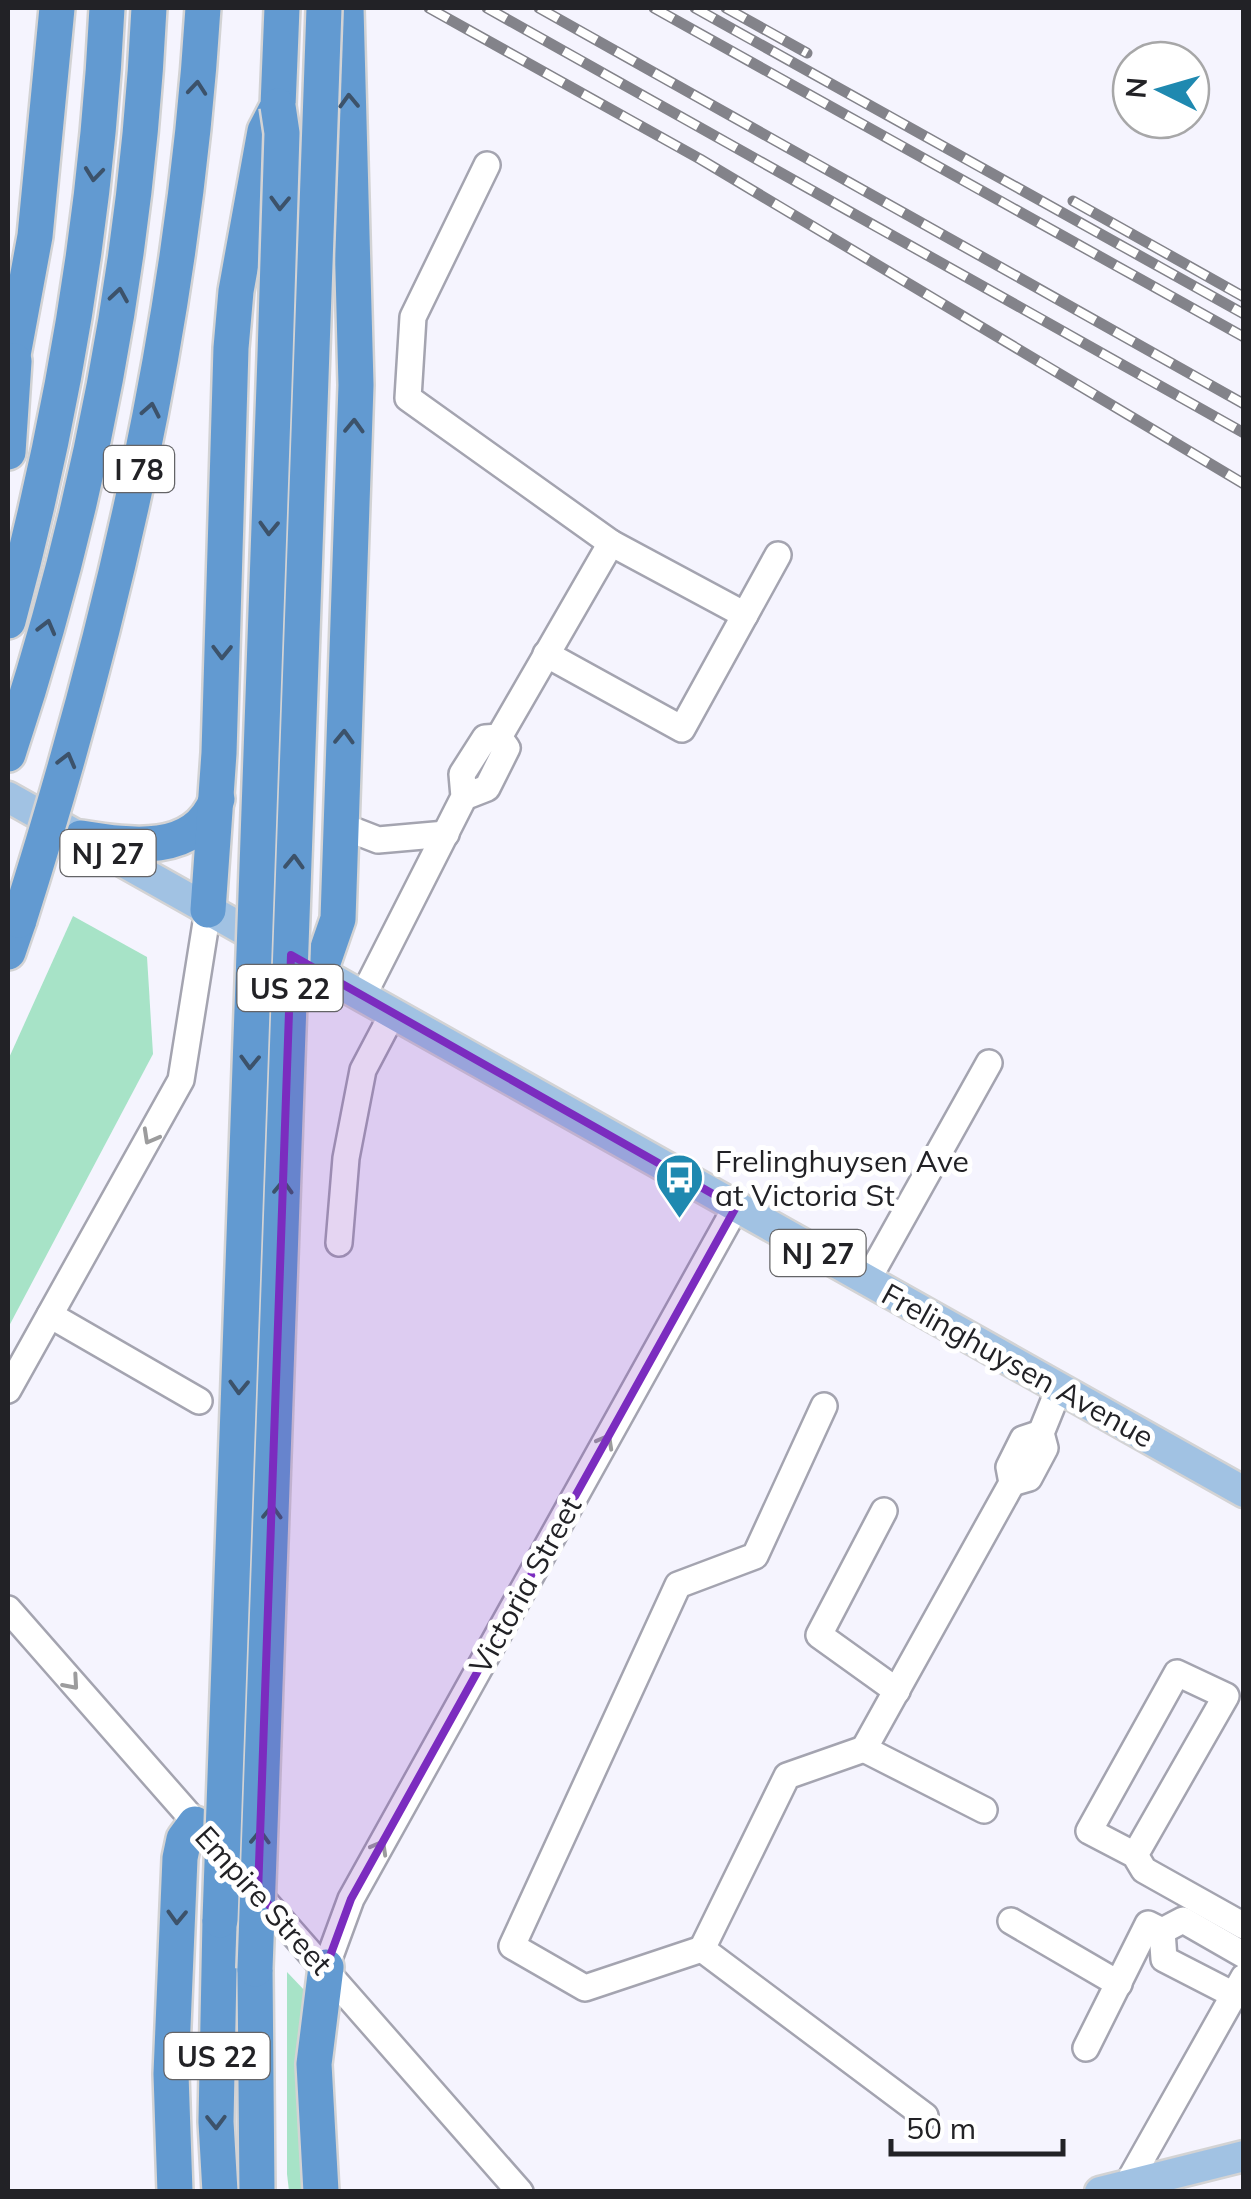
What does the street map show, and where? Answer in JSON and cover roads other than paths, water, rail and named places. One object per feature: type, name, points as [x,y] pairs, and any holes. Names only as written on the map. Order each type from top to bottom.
[{"type":"highway","points":[[8,452],[11,371],[44,162],[57,8]]},
{"type":"highway","points":[[8,621],[46,464],[89,216],[107,8]]},
{"type":"highway","name":"I 78","points":[[8,754],[44,638],[100,407],[134,187],[149,8]]},
{"type":"highway","name":"I 78","points":[[14,936],[94,658],[148,425],[187,188],[203,8]]},
{"type":"highway","name":"US 22","points":[[220,2192],[216,2108],[220,1920],[275,356],[282,8]]},
{"type":"highway","name":"US 22","points":[[257,2192],[256,1969],[324,8]]},
{"type":"highway","points":[[320,971],[338,919],[356,339],[346,8]]},
{"type":"highway","points":[[208,910],[219,753],[233,318],[265,131],[278,106]]},
{"type":"highway","points":[[8,574],[46,464]]},
{"type":"highway","points":[[81,838],[140,844],[179,839],[207,820],[217,800]]},
{"type":"highway","points":[[175,2192],[170,2088],[180,1858],[184,1839],[195,1824]]},
{"type":"highway","points":[[320,2192],[314,2064],[326,1967]]},
{"type":"main road","name":"Frelinghuysen Avenue","points":[[8,797],[1058,1391],[1244,1492]]},
{"type":"main road","points":[[1114,2187],[1244,2156]]},
{"type":"street","points":[[486,165],[413,317],[408,398],[611,543],[745,615]]},
{"type":"street","points":[[363,996],[464,797],[486,788],[507,748],[499,736],[611,543]]},
{"type":"street","points":[[546,654],[682,729],[778,555]]},
{"type":"street","points":[[342,826],[378,840],[446,834]]},
{"type":"street","points":[[8,1390],[181,1080],[208,910]]},
{"type":"street","points":[[339,1243],[346,1158],[363,1070],[393,1013]]},
{"type":"street","points":[[867,1281],[989,1063]]},
{"type":"street","name":"Victoria Street","points":[[326,1967],[350,1899],[736,1207]]},
{"type":"street","points":[[50,1315],[199,1401]]},
{"type":"street","points":[[824,1406],[754,1556],[678,1585],[512,1946],[585,1988],[702,1949],[788,1776],[864,1749],[1012,1483],[1009,1467],[1023,1439],[1041,1433],[1058,1391]]},
{"type":"street","points":[[884,1511],[818,1635],[897,1691]]},
{"type":"street","name":"Empire Street","points":[[8,1610],[520,2192]]},
{"type":"street","points":[[1135,1856],[1226,1696],[1177,1674],[1089,1831],[1135,1856],[1144,1870],[1244,1926]]},
{"type":"street","points":[[864,1749],[984,1810]]},
{"type":"street","points":[[1162,1931],[1183,1920],[1244,1955]]},
{"type":"street","points":[[1011,1921],[1119,1984]]},
{"type":"street","points":[[1086,2048],[1148,1924],[1162,1931]]},
{"type":"street","points":[[1114,2187],[1238,1986],[1164,1958],[1162,1931]]},
{"type":"street","points":[[702,1949],[926,2116]]},
{"type":"railway","points":[[429,8],[700,159],[1244,484]]},
{"type":"railway","points":[[487,8],[1244,433]]},
{"type":"railway","points":[[539,8],[1244,404]]},
{"type":"railway","points":[[654,8],[1244,337]]},
{"type":"railway","points":[[695,8],[1244,314]]},
{"type":"railway","points":[[726,8],[807,53]]},
{"type":"railway","points":[[1073,201],[1244,297]]},
{"type":"place","name":"Frelinghuysen Ave at Victoria St","points":[[680,1220]]}]
